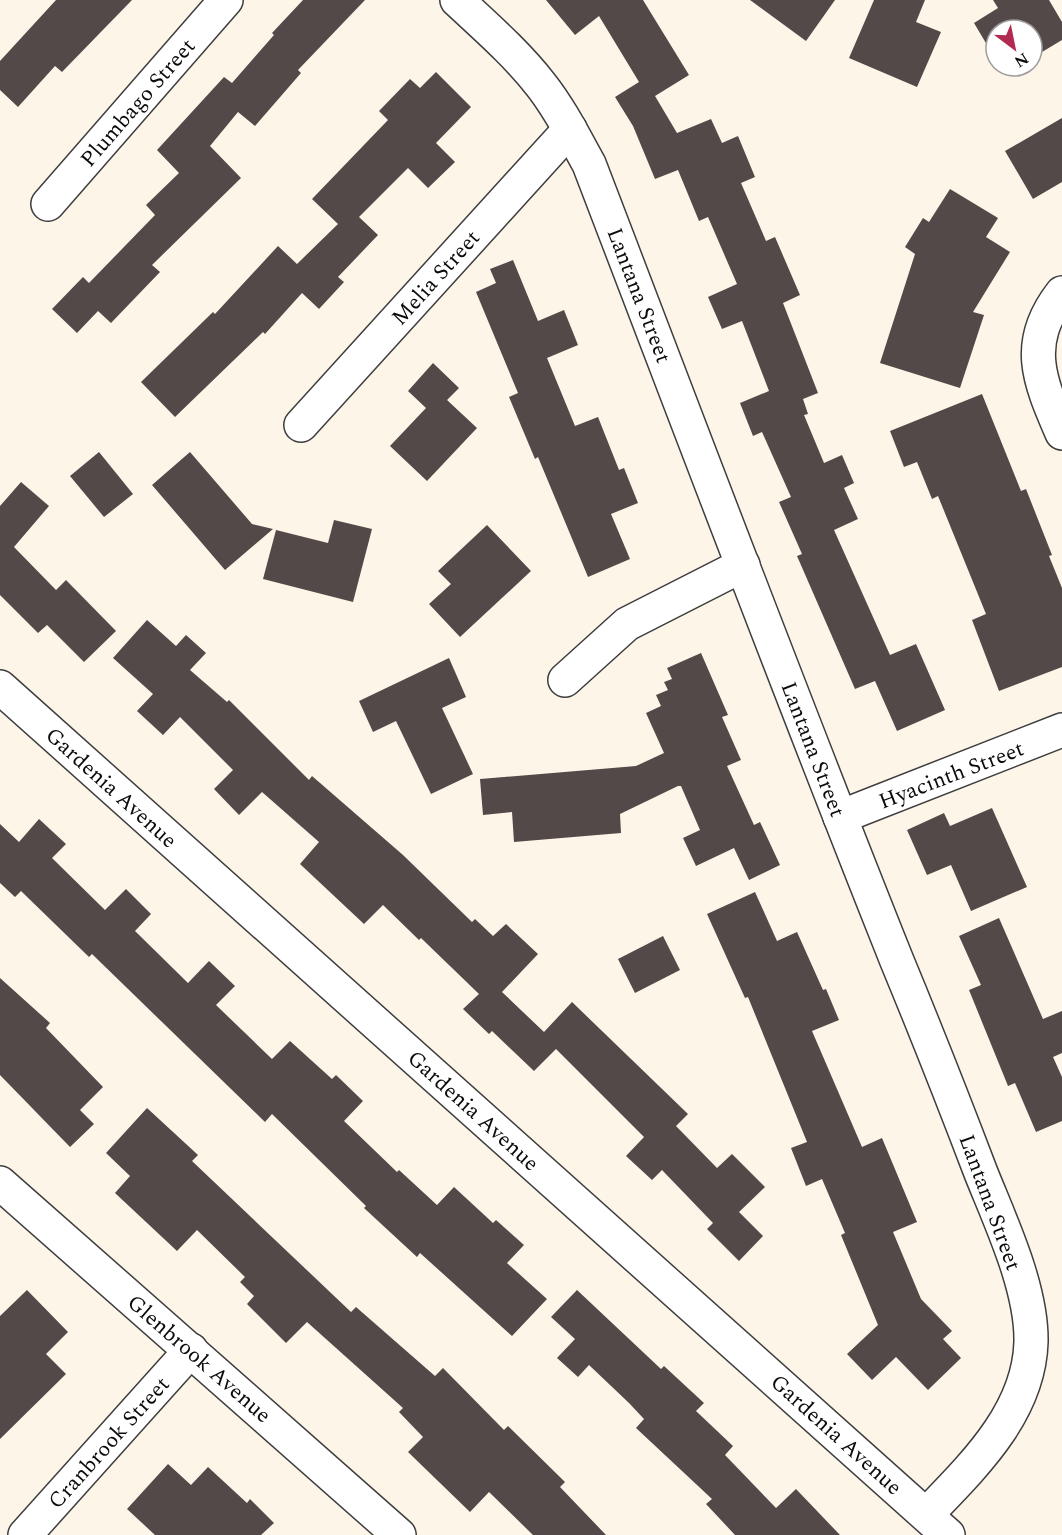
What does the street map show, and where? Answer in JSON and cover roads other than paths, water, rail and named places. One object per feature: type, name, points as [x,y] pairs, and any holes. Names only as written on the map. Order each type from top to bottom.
[{"type":"street","name":"Plumbago Street","points":[[48,204],[226,0]]},
{"type":"street","name":"Lantana Street","points":[[457,0],[504,44],[541,85],[570,129],[589,164],[840,817],[1000,1221],[1026,1297],[1031,1330],[1025,1380],[1012,1411],[968,1471],[937,1525]]},
{"type":"street","name":"Melia Street","points":[[301,424],[570,129]]},
{"type":"street","points":[[1062,293],[1042,328],[1036,350],[1042,387],[1062,433]]},
{"type":"street","points":[[565,680],[627,624],[743,565]]},
{"type":"street","name":"Gardenia Avenue","points":[[0,687],[937,1525]]},
{"type":"street","name":"Hyacinth Street","points":[[840,817],[1062,730]]},
{"type":"street","name":"Glenbrook Avenue","points":[[0,1183],[399,1535]]},
{"type":"street","name":"Cranbrook Street","points":[[25,1535],[191,1350]]}]
